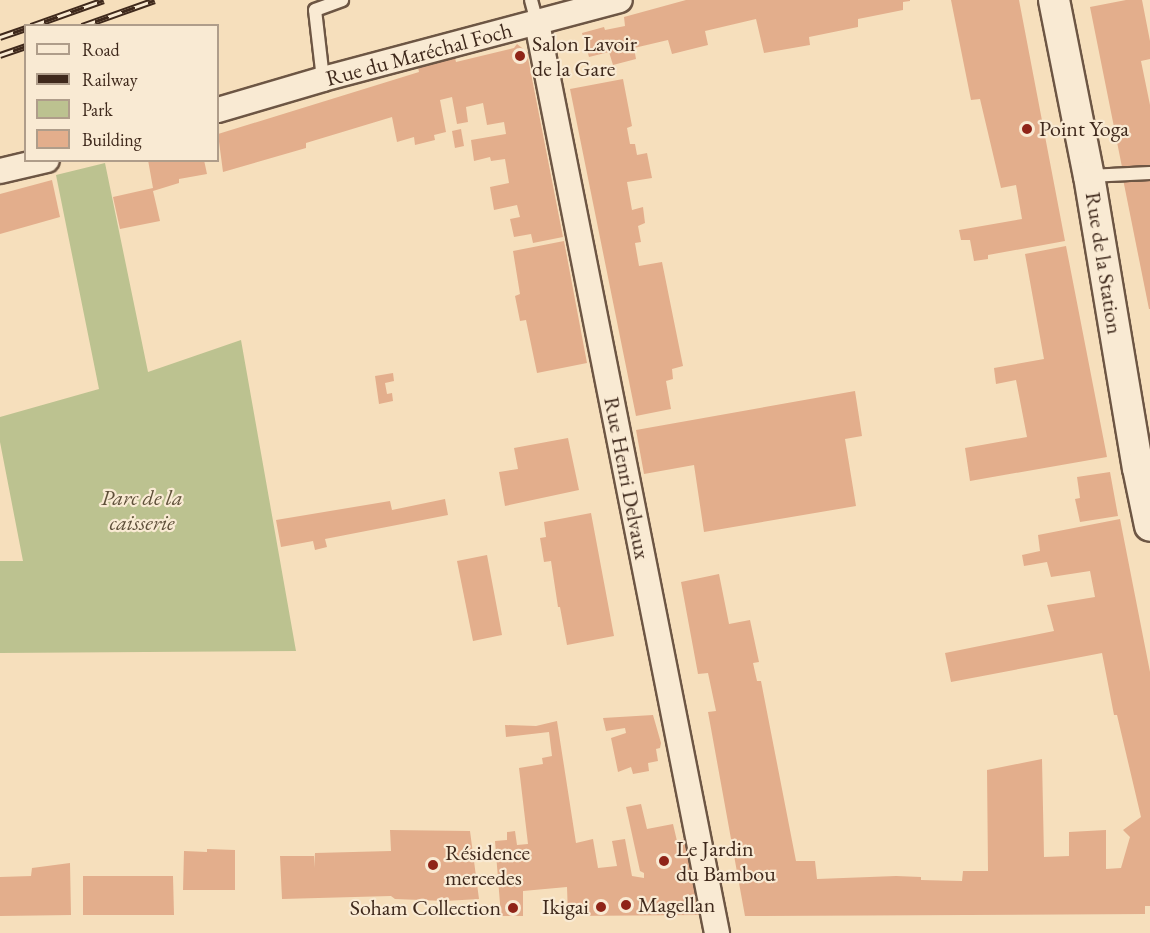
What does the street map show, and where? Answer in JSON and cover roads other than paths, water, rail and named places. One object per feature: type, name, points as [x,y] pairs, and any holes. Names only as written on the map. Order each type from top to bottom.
[{"type":"street","name":"Rue du Maréchal Foch","points":[[219,110],[534,12],[620,0]]},
{"type":"street","name":"Rue de la Station","points":[[1054,0],[1144,467],[1150,526]]},
{"type":"street","name":"Rue Henri Delvaux","points":[[534,12],[717,933]]},
{"type":"street","points":[[0,171],[38,162]]},
{"type":"lane","points":[[323,79],[315,10],[342,0]]},
{"type":"lane","points":[[1089,176],[1150,173]]},
{"type":"railway","points":[[37,24],[104,0]]},
{"type":"railway","points":[[88,24],[155,0]]},
{"type":"railway","points":[[0,37],[24,29]]},
{"type":"railway","points":[[0,55],[24,47]]},
{"type":"place","name":"Salon Lavoir de la Gare","points":[[520,56]]},
{"type":"place","name":"Point Yoga","points":[[1027,129]]},
{"type":"place","name":"Le Jardin du Bambou","points":[[664,861]]},
{"type":"place","name":"Résidence mercedes","points":[[433,865]]},
{"type":"place","name":"Magellan","points":[[626,905]]},
{"type":"place","name":"Ikigai","points":[[601,907]]},
{"type":"place","name":"Soham Collection","points":[[513,908]]},
{"type":"park label","name":"Parc de la caisserie","points":[[142,510]]}]
